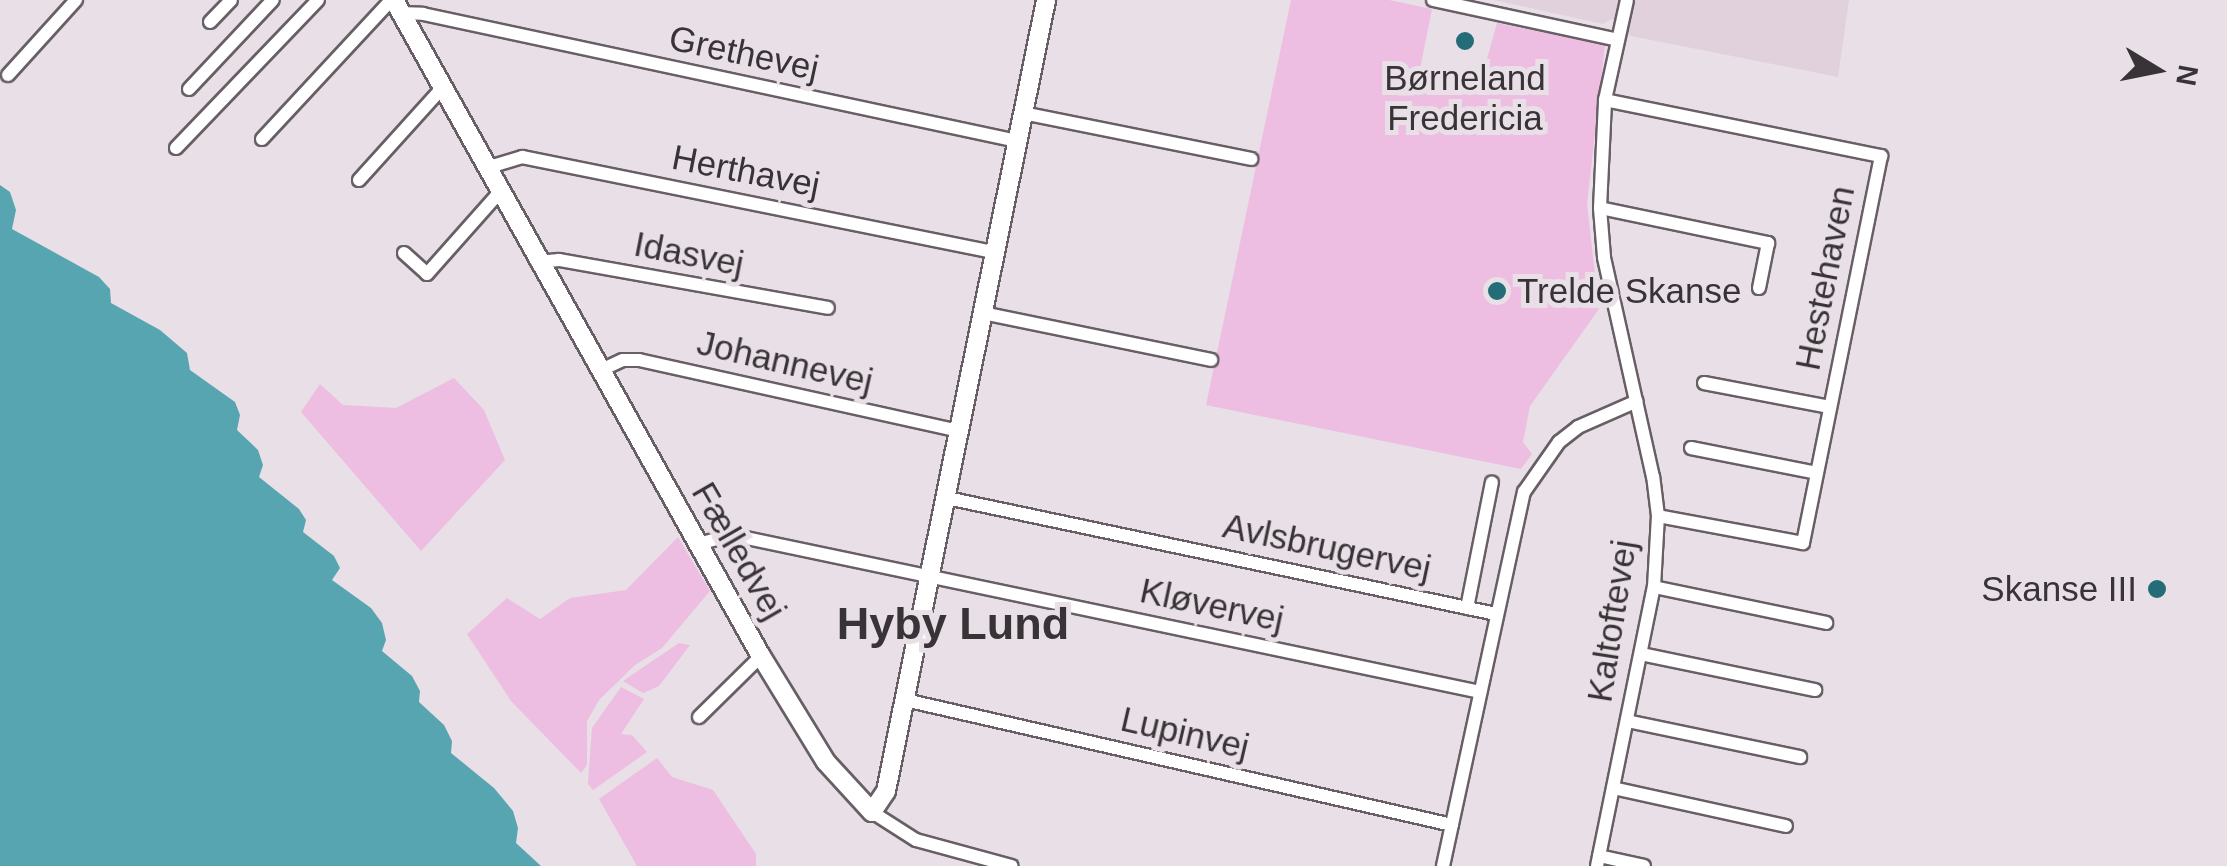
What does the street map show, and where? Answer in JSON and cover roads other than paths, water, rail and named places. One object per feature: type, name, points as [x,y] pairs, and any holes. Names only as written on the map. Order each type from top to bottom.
[{"type":"street","points":[[8,75],[76,0]]},
{"type":"street","points":[[210,22],[232,0]]},
{"type":"street","points":[[189,89],[274,0]]},
{"type":"street","points":[[176,148],[318,0]]},
{"type":"street","points":[[872,812],[886,791],[906,700],[1046,0]]},
{"type":"street","points":[[1433,0],[1618,40]]},
{"type":"street","name":"Kaltoftevej","points":[[1598,861],[1654,587],[1658,516],[1604,257],[1600,208],[1606,100],[1626,0]]},
{"type":"street","points":[[262,139],[395,4]]},
{"type":"street","name":"Fælledvej","points":[[395,4],[537,262],[826,762],[872,812],[916,840],[1012,866]]},
{"type":"street","name":"Grethevej","points":[[395,4],[1018,142]]},
{"type":"street","points":[[359,180],[442,88]]},
{"type":"street","name":"Hestehaven","points":[[1606,100],[1881,156],[1802,543],[1658,516]]},
{"type":"street","points":[[1023,112],[1251,160]]},
{"type":"street","name":"Herthavej","points":[[486,168],[522,157],[995,252]]},
{"type":"street","points":[[404,253],[427,274],[500,193]]},
{"type":"street","points":[[1600,208],[1768,243],[1759,288]]},
{"type":"street","name":"Idasvej","points":[[537,262],[559,260],[828,308]]},
{"type":"street","points":[[983,313],[1211,360]]},
{"type":"street","name":"Johannevej","points":[[599,371],[624,360],[639,360],[959,431]]},
{"type":"street","points":[[1704,383],[1830,407]]},
{"type":"street","points":[[1444,866],[1516,516],[1533,474],[1578,427],[1637,401]]},
{"type":"street","points":[[1691,448],[1817,473]]},
{"type":"street","name":"Avlsbrugervej","points":[[1466,608],[1492,482]]},
{"type":"street","name":"Avlsbrugervej","points":[[946,498],[1496,614]]},
{"type":"street","name":"Kløvervej","points":[[698,544],[732,535],[1480,692]]},
{"type":"street","points":[[1654,587],[1826,623]]},
{"type":"street","points":[[1642,654],[1815,690]]},
{"type":"street","points":[[699,717],[762,656]]},
{"type":"street","name":"Lupinvej","points":[[906,700],[1452,825]]},
{"type":"street","points":[[1627,720],[1800,757]]},
{"type":"street","points":[[1613,788],[1786,826]]},
{"type":"street","points":[[1598,861],[1644,866]]},
{"type":"water","points":[[0,185],[10,192],[16,210],[12,229],[99,277],[110,289],[111,303],[160,330],[187,353],[190,370],[235,402],[240,415],[237,430],[258,450],[263,465],[259,477],[299,509],[306,520],[303,532],[334,556],[340,568],[332,580],[371,608],[382,623],[386,640],[382,651],[412,676],[420,691],[419,702],[444,725],[452,741],[451,753],[494,788],[513,811],[518,828],[516,843],[541,866],[0,866]]},
{"type":"place","name":"Børneland Fredericia","points":[[1465,41]]},
{"type":"place","name":"Trelde Skanse","points":[[1497,291]]},
{"type":"place","name":"Skanse III","points":[[2157,589]]},
{"type":"district","name":"Hyby Lund","points":[[953,624]]}]
